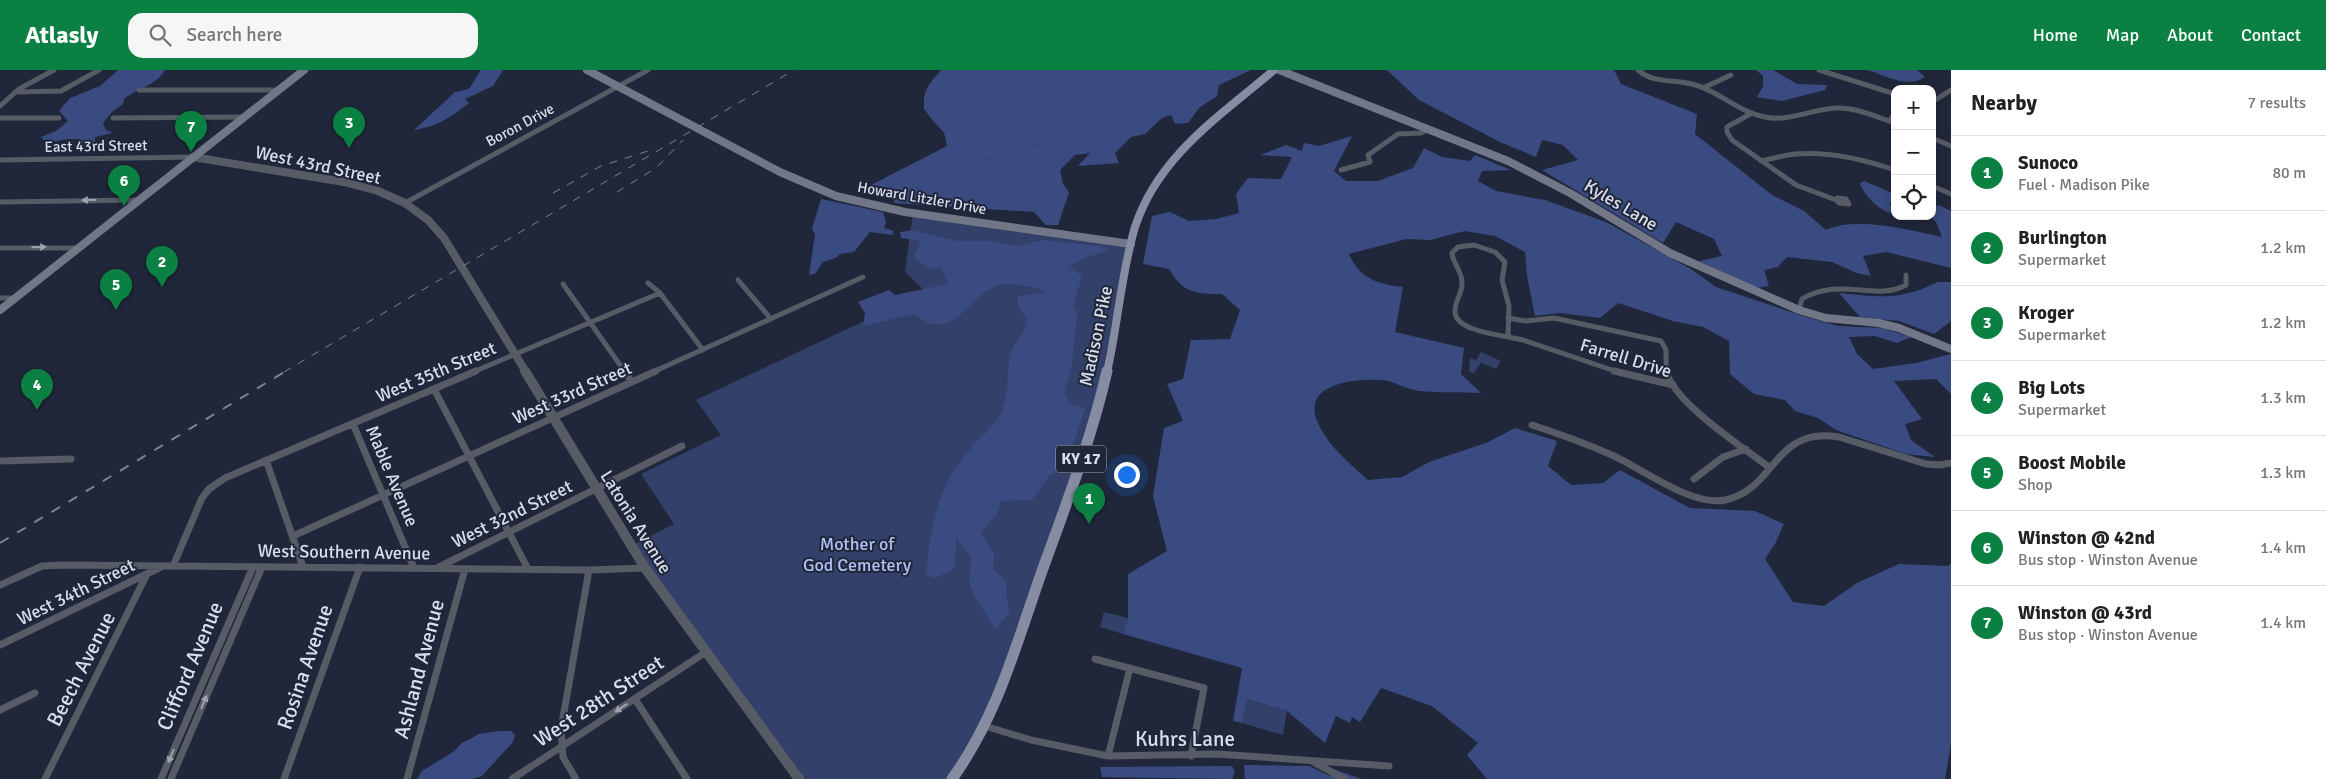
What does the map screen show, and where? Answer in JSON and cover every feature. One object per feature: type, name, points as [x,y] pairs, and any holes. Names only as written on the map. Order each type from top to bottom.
[{"type":"main road","points":[[0,310],[304,70]]},
{"type":"main road","name":"Howard Litzler Drive","points":[[587,70],[780,172],[836,196],[905,212],[1130,244]]},
{"type":"main road","name":"Madison Pike","points":[[985,726],[1015,652],[1085,446],[1110,357],[1130,244],[1146,199],[1166,167],[1197,135],[1274,70]]},
{"type":"main road","name":"Kyles Lane","points":[[1279,70],[1524,169],[1670,253],[1800,310],[1826,318],[1879,323],[1899,328],[1951,349]]},
{"type":"main road","name":"KY 17","points":[[952,779],[985,726]]},
{"type":"street","points":[[0,106],[15,92],[54,70]]},
{"type":"street","points":[[15,92],[64,89],[99,70]]},
{"type":"street","name":"Boron Drive","points":[[405,203],[648,70]]},
{"type":"street","points":[[1638,70],[1645,76],[1659,81],[1689,83],[1703,88],[1752,113],[1765,117],[1779,118],[1843,108],[1889,121],[1891,119]]},
{"type":"street","points":[[1818,70],[1891,93]]},
{"type":"street","points":[[1703,88],[1730,75]]},
{"type":"street","points":[[138,90],[278,90]]},
{"type":"street","points":[[1936,101],[1951,90]]},
{"type":"street","points":[[1752,113],[1730,124],[1727,132],[1732,140],[1796,185],[1836,200]]},
{"type":"street","points":[[113,118],[243,117]]},
{"type":"street","points":[[0,118],[59,118]]},
{"type":"street","points":[[1341,170],[1370,162],[1368,155],[1398,134],[1421,133],[1428,129]]},
{"type":"street","points":[[1936,140],[1951,146]]},
{"type":"street","points":[[1761,161],[1790,154],[1809,154],[1854,159],[1891,169]]},
{"type":"street","name":"West 43rd Street","points":[[193,157],[344,182],[378,191],[405,203],[419,212],[436,228],[464,270]]},
{"type":"street","name":"East 43rd Street","points":[[0,160],[193,157]]},
{"type":"street","points":[[1936,188],[1951,194]]},
{"type":"street","points":[[0,202],[138,200]]},
{"type":"street","name":"Farrell Drive","points":[[1508,337],[1509,306],[1502,280],[1506,264],[1503,258],[1491,250],[1474,245],[1462,246],[1453,250],[1452,258],[1462,278],[1461,297],[1455,312],[1456,318],[1468,327],[1508,337],[1625,375],[1672,385],[1697,409],[1770,468]]},
{"type":"street","points":[[0,248],[79,248]]},
{"type":"street","name":"Latonia Avenue","points":[[464,270],[645,568],[799,779]]},
{"type":"street","points":[[1800,310],[1802,299],[1818,289],[1834,286],[1894,290],[1906,285],[1906,275]]},
{"type":"street","name":"West 33rd Street","points":[[293,536],[863,277]]},
{"type":"street","points":[[738,280],[771,319]]},
{"type":"street","points":[[648,283],[660,293],[703,350]]},
{"type":"street","points":[[563,284],[632,382]]},
{"type":"street","name":"West 35th Street","points":[[173,566],[202,498],[210,489],[225,478],[660,293]]},
{"type":"street","points":[[0,298],[15,298]]},
{"type":"street","points":[[1508,318],[1526,321],[1554,318],[1655,338],[1665,344],[1667,349],[1667,361],[1664,370],[1672,385]]},
{"type":"street","points":[[434,389],[528,569]]},
{"type":"street","name":"Mable Avenue","points":[[353,424],[385,495],[414,568]]},
{"type":"street","points":[[1532,424],[1576,440],[1632,465],[1676,490],[1696,497],[1721,500],[1733,498],[1751,488],[1798,439],[1815,434],[1841,437],[1926,463],[1951,463]]},
{"type":"street","name":"West 32nd Street","points":[[436,568],[682,446]]},
{"type":"street","points":[[1694,480],[1723,457],[1746,449]]},
{"type":"street","points":[[0,461],[71,459]]},
{"type":"street","points":[[266,460],[303,567]]},
{"type":"street","name":"West Southern Avenue","points":[[0,585],[42,566],[64,564],[589,570],[645,568]]},
{"type":"street","name":"West 34th Street","points":[[0,645],[164,566]]},
{"type":"street","name":"Clifford Avenue","points":[[161,779],[252,566]]},
{"type":"street","name":"Clifford Avenue","points":[[171,779],[262,566]]},
{"type":"street","name":"Rosina Avenue","points":[[284,779],[360,567]]},
{"type":"street","name":"Ashland Avenue","points":[[407,779],[465,569]]},
{"type":"street","points":[[576,779],[563,756],[561,729],[566,690],[589,570]]},
{"type":"street","name":"Beech Avenue","points":[[45,779],[147,574]]},
{"type":"street","name":"West 28th Street","points":[[512,779],[706,652]]},
{"type":"street","points":[[1095,659],[1204,688],[1191,756]]},
{"type":"street","points":[[1108,756],[1130,668]]},
{"type":"street","points":[[0,710],[35,693]]},
{"type":"street","points":[[635,699],[687,779]]},
{"type":"street","name":"Kuhrs Lane","points":[[985,726],[1031,740],[1108,756],[1191,756],[1217,754],[1389,766]]},
{"type":"street","points":[[1312,762],[1345,779]]},
{"type":"green space","name":"Mother of God Cemetery","points":[[913,213],[1131,244],[1111,357],[1015,652],[952,779],[799,779],[631,546],[674,524],[641,474],[721,435],[696,400],[926,292],[905,272]]},
{"type":"green space","points":[[1481,352],[1501,361],[1496,369],[1481,363],[1474,373],[1469,372],[1470,358],[1476,360]]},
{"type":"green space","points":[[1104,612],[1128,618],[1123,634],[1100,627]]},
{"type":"green space","points":[[1246,699],[1287,711],[1283,735],[1242,723]]},
{"type":"shaded area","points":[[118,70],[165,70],[152,83],[124,99],[123,104],[112,112],[103,123],[106,130],[113,133],[95,137],[95,145],[75,150],[79,139],[46,143],[41,137],[56,131],[68,121],[59,111],[70,98],[100,86]]},
{"type":"shaded area","points":[[481,70],[503,70],[493,86],[465,99],[469,103],[456,113],[437,124],[414,130],[455,92],[469,89]]},
{"type":"shaded area","points":[[942,70],[1251,70],[1219,85],[1217,96],[1199,108],[1188,123],[1175,124],[1171,115],[1162,118],[1145,134],[1131,137],[1115,153],[1119,163],[1078,166],[1090,153],[1075,155],[1060,170],[1063,184],[1069,192],[1058,225],[1046,225],[1034,212],[894,203],[895,190],[867,187],[947,146],[944,132],[924,109],[928,87]]},
{"type":"shaded area","points":[[1387,70],[1614,70],[1621,84],[1697,114],[1695,134],[1772,195],[1804,211],[1826,230],[1838,226],[1867,224],[1899,228],[1942,237],[1934,220],[1936,220],[1936,205],[1951,211],[1951,268],[1886,252],[1863,256],[1871,276],[1857,273],[1832,262],[1787,257],[1778,267],[1764,270],[1769,286],[1757,288],[1699,261],[1722,256],[1714,239],[1676,222],[1663,243],[1542,170],[1578,160],[1563,145],[1542,140],[1536,157],[1500,142],[1419,100]]},
{"type":"shaded area","points":[[1756,70],[1773,70],[1797,84],[1827,85],[1825,90],[1782,101],[1757,97],[1763,86],[1763,76]]},
{"type":"shaded area","points":[[1867,70],[1917,70],[1925,77],[1911,82],[1896,80]]},
{"type":"shaded area","points":[[1352,136],[1334,171],[1346,181],[1378,181],[1413,168],[1424,148],[1442,157],[1470,161],[1475,155],[1511,170],[1482,171],[1478,181],[1496,191],[1545,200],[1606,222],[1691,269],[1716,287],[1839,326],[1882,328],[1911,337],[1897,343],[1875,336],[1849,337],[1857,354],[1873,369],[1916,363],[1951,354],[1951,394],[1936,379],[1894,381],[1922,419],[1905,424],[1911,440],[1935,457],[1906,454],[1836,430],[1818,418],[1795,411],[1785,400],[1754,394],[1730,374],[1729,341],[1703,327],[1673,321],[1618,303],[1600,318],[1560,313],[1535,316],[1527,276],[1525,252],[1495,236],[1465,231],[1430,240],[1406,239],[1349,254],[1364,275],[1378,282],[1403,287],[1395,332],[1464,348],[1461,374],[1481,393],[1420,391],[1385,380],[1357,380],[1332,386],[1323,392],[1316,400],[1314,410],[1318,423],[1328,439],[1340,454],[1368,480],[1402,477],[1429,462],[1486,443],[1515,428],[1557,441],[1548,466],[1571,485],[1603,483],[1620,470],[1690,508],[1755,511],[1784,524],[1775,544],[1765,559],[1793,602],[1824,606],[1857,583],[1899,564],[1948,566],[1951,563],[1951,743],[1945,779],[1487,779],[1467,755],[1478,743],[1432,706],[1381,688],[1360,722],[1352,717],[1350,723],[1336,716],[1325,743],[1287,711],[1247,699],[1242,723],[1233,721],[1242,668],[1123,634],[1128,618],[1128,574],[1167,551],[1153,496],[1164,428],[1183,421],[1167,384],[1183,379],[1191,340],[1230,339],[1240,310],[1222,294],[1191,290],[1179,283],[1169,269],[1143,264],[1152,216],[1170,212],[1189,221],[1216,219],[1239,213],[1236,194],[1248,178],[1281,179],[1292,157],[1260,155],[1286,145],[1302,151],[1304,143],[1319,146]]},
{"type":"shaded area","points":[[1864,181],[1891,192],[1891,203],[1889,203],[1891,213],[1884,211],[1874,203],[1860,183]]},
{"type":"shaded area","points":[[821,199],[883,212],[886,222],[884,228],[894,231],[892,235],[870,232],[854,252],[840,254],[836,258],[823,262],[815,274],[809,275],[815,234],[812,229]]},
{"type":"shaded area","points":[[912,230],[957,241],[988,241],[1020,246],[1041,240],[1098,246],[1110,250],[1087,257],[1069,266],[1082,276],[1073,306],[1077,313],[1072,364],[1064,394],[1073,405],[1085,408],[1066,467],[1049,476],[1032,500],[1001,501],[997,514],[981,533],[994,554],[993,570],[1006,581],[1010,612],[995,629],[976,599],[969,583],[971,558],[956,538],[955,568],[936,578],[926,575],[930,540],[937,508],[950,477],[971,448],[995,423],[1005,404],[1011,354],[1027,320],[1017,304],[1018,296],[1047,293],[1034,287],[1002,284],[982,294],[953,320],[944,323],[932,324],[914,314],[863,326],[865,313],[858,302],[889,290],[895,295],[948,284],[941,268],[930,269],[913,257],[921,241],[901,238],[900,232]]},
{"type":"shaded area","points":[[1938,282],[1951,282],[1951,321],[1934,334],[1899,321],[1860,317],[1839,293],[1867,296],[1900,295]]},
{"type":"shaded area","points":[[511,731],[515,735],[513,742],[482,776],[471,779],[417,779],[422,771],[453,752],[462,743],[479,734]]},
{"type":"shaded area","points":[[1244,765],[1309,766],[1330,776],[1333,769],[1362,779],[1245,779]]},
{"type":"shaded area","points":[[1232,766],[1235,771],[1232,779],[1102,777],[1100,767]]},
{"type":"waterway","points":[[942,70],[928,87],[924,99],[927,112],[932,119],[949,136],[965,147],[989,153],[1010,154],[1056,147],[1101,132],[1138,115],[1162,97],[1217,70]]},
{"type":"railway","points":[[284,372],[794,70]]},
{"type":"railway","points":[[617,192],[656,168],[683,140]]},
{"type":"railway","points":[[553,193],[601,166],[648,151]]},
{"type":"railway","points":[[0,543],[286,371]]},
{"type":"place","name":"Kroger","points":[[349,148]]},
{"type":"place","name":"Winston @ 43rd","points":[[191,152]]},
{"type":"place","name":"Winston @ 42nd","points":[[124,206]]},
{"type":"place","name":"Burlington","points":[[162,287]]},
{"type":"place","name":"Boost Mobile","points":[[116,310]]},
{"type":"place","name":"Big Lots","points":[[37,410]]},
{"type":"place","name":"Sunoco","points":[[1089,524]]}]
